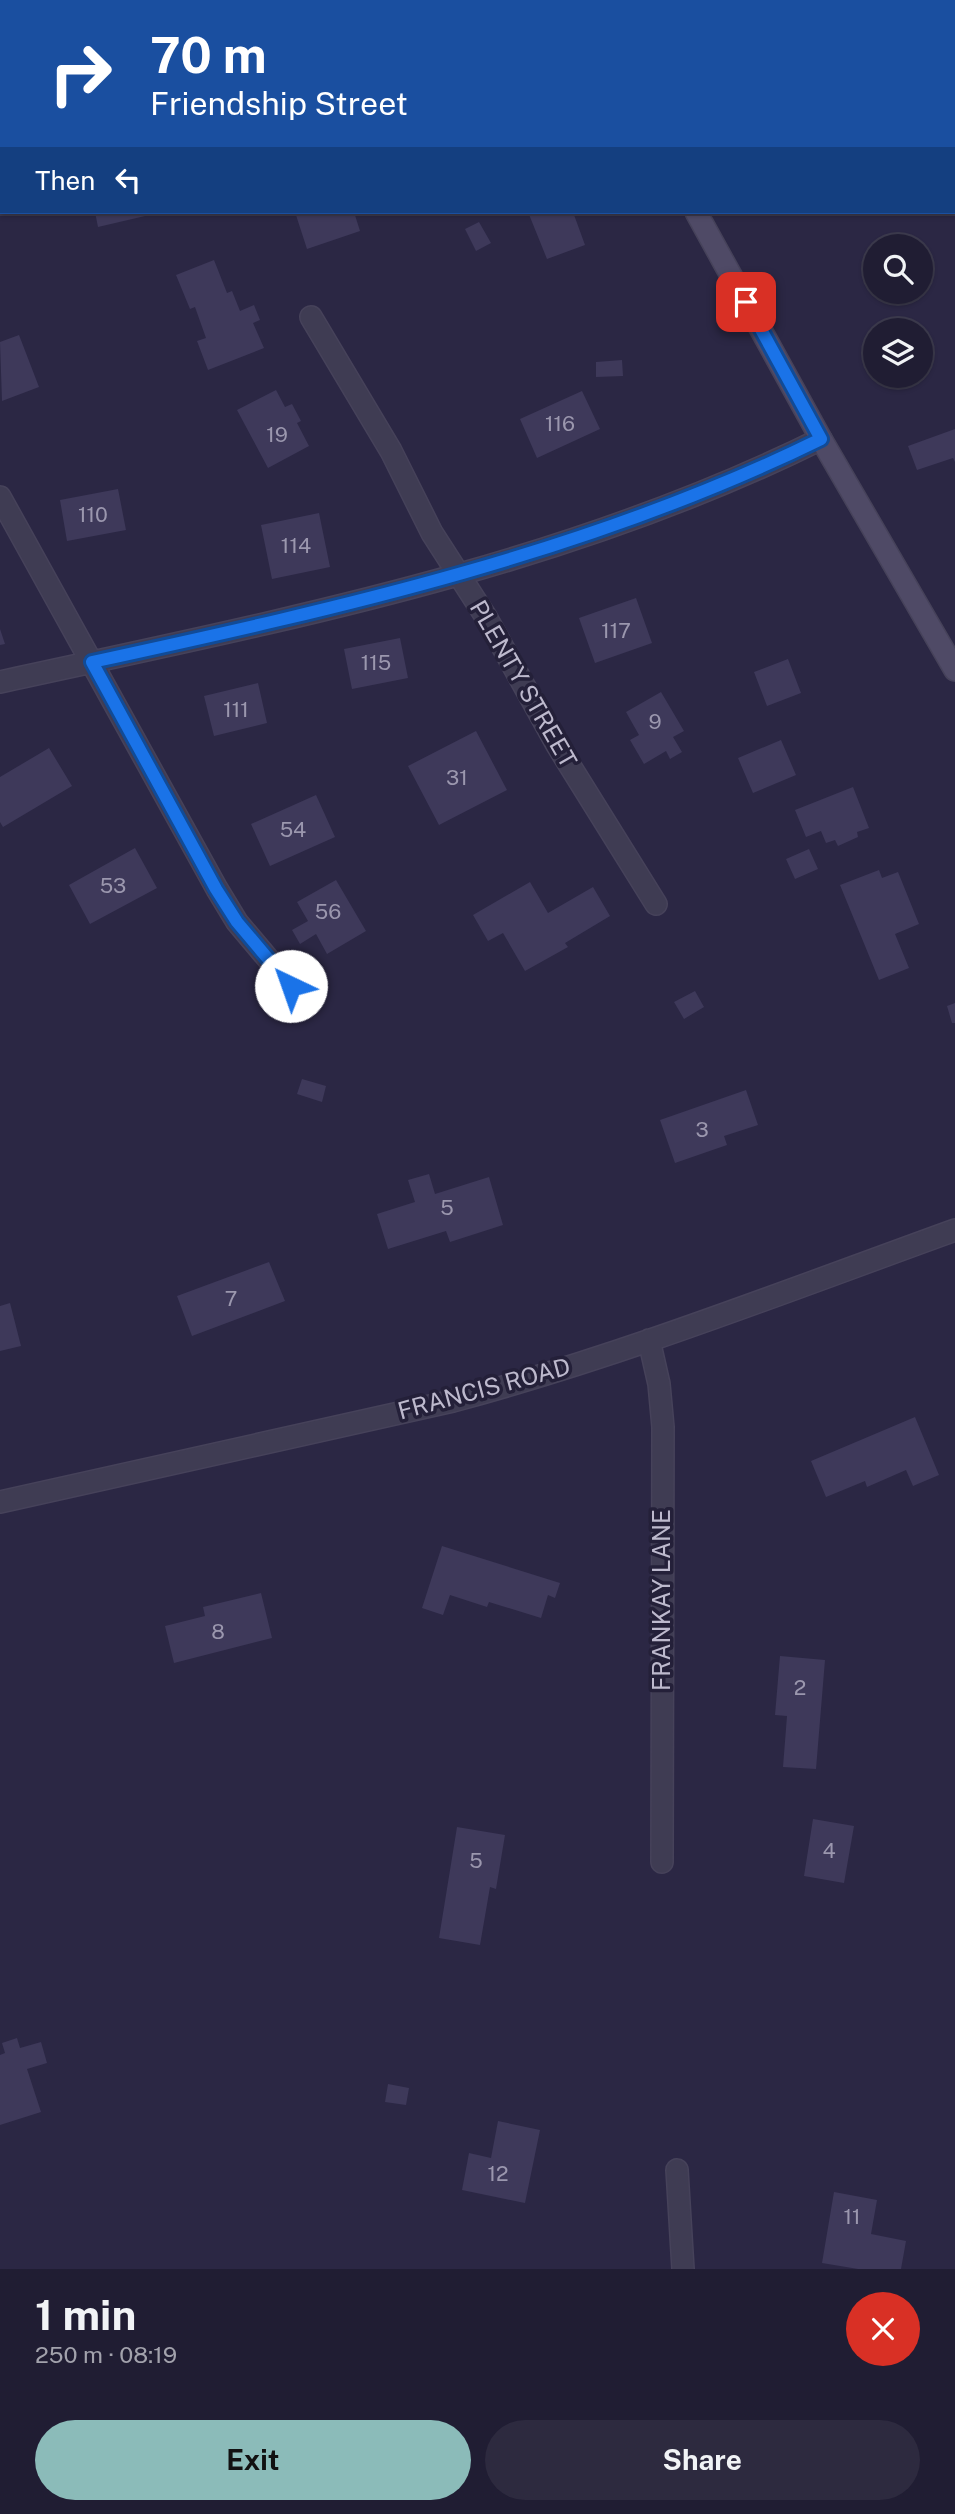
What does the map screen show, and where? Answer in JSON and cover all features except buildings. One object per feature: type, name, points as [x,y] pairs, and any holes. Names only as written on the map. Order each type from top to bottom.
[{"type":"main road","points":[[697,214],[821,439],[955,670]]},
{"type":"street","name":"PLENTY STREET","points":[[311,317],[391,451],[432,533],[486,617],[557,745],[656,904]]},
{"type":"street","points":[[0,682],[268,624],[460,575],[664,508],[765,467],[821,439]]},
{"type":"street","points":[[0,497],[216,889],[237,922],[291,986]]},
{"type":"street","name":"FRANCIS ROAD","points":[[0,1502],[453,1401],[649,1340],[955,1230]]},
{"type":"street","name":"FRANKAY LANE","points":[[649,1340],[659,1384],[663,1427],[662,1862]]},
{"type":"street","points":[[677,2170],[683,2269]]},
{"type":"route","points":[[291,986],[237,922],[216,889],[92,662],[268,624],[513,560],[664,508],[765,467],[821,439],[746,302]]}]
